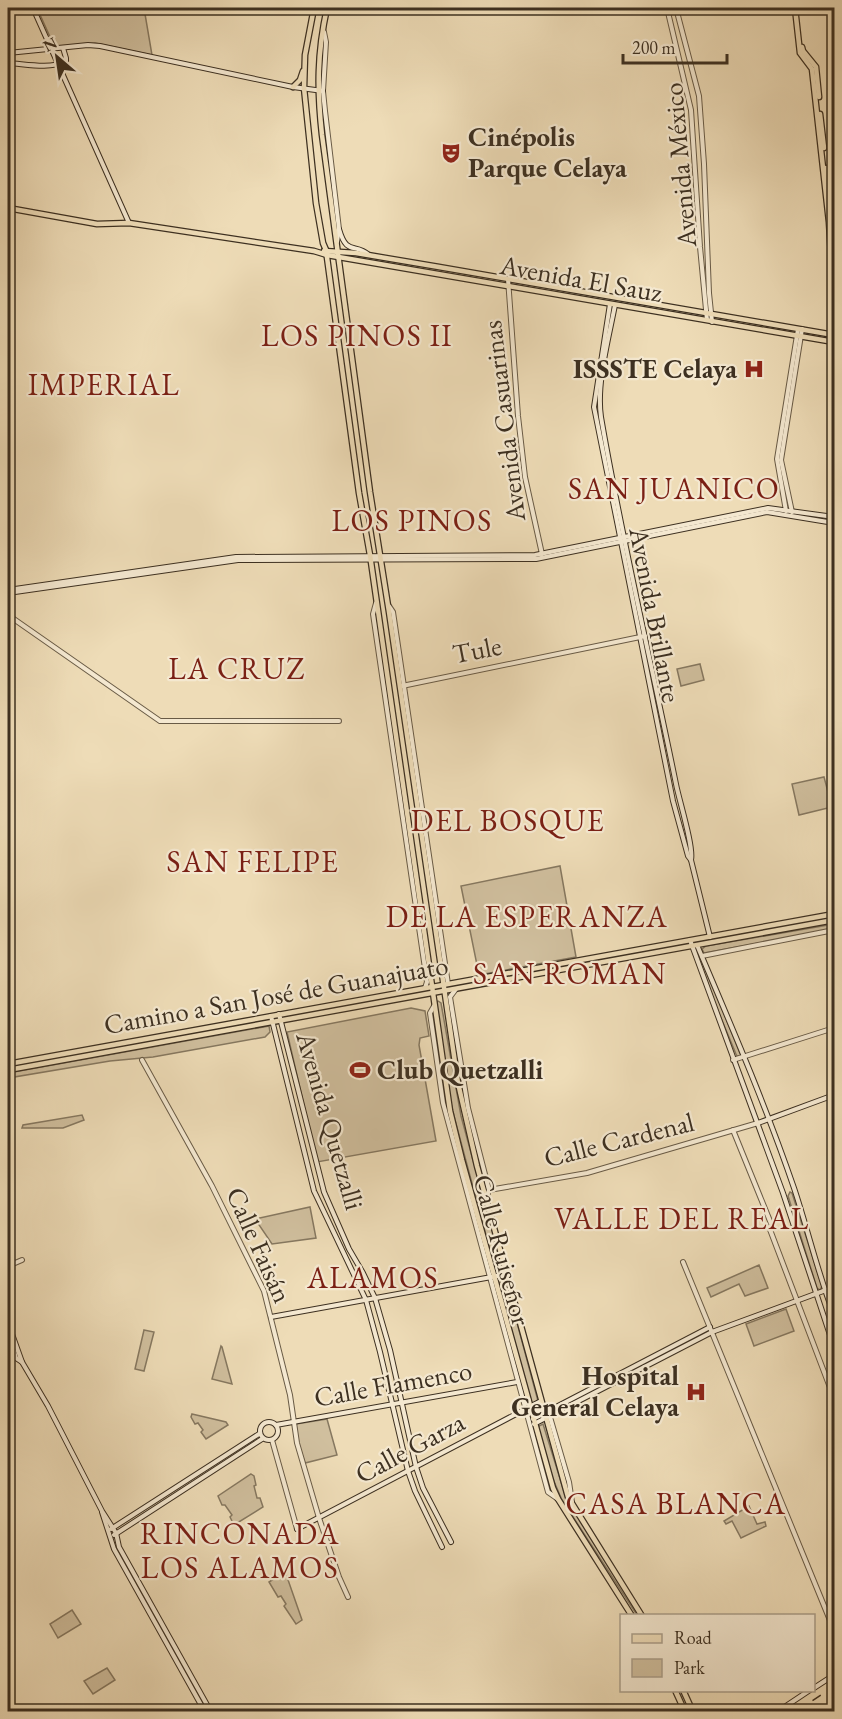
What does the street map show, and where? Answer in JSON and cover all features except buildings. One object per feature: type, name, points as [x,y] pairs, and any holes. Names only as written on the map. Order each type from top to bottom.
[{"type":"main road","points":[[33,8],[129,223]]},
{"type":"main road","points":[[314,8],[305,56],[304,88],[315,192],[354,445],[428,988],[432,993],[450,1111],[527,1408],[534,1422],[558,1499],[632,1614]]},
{"type":"main road","points":[[327,8],[318,57],[336,251],[380,558],[402,686],[445,984],[443,991],[458,1083],[486,1199],[568,1497],[641,1614]]},
{"type":"main road","name":"Avenida México","points":[[667,8],[691,110],[700,247],[710,321]]},
{"type":"main road","name":"Avenida México","points":[[676,8],[699,96],[704,164],[709,313]]},
{"type":"main road","points":[[796,8],[801,52],[816,67],[834,304]]},
{"type":"main road","points":[[8,54],[100,46],[320,91]]},
{"type":"main road","points":[[8,63],[59,65],[66,62],[63,48]]},
{"type":"main road","points":[[293,87],[300,80],[304,68]]},
{"type":"main road","points":[[320,91],[342,239],[350,248],[366,252],[370,256]]},
{"type":"main road","points":[[691,110],[700,109]]},
{"type":"main road","points":[[825,177],[834,172]]},
{"type":"main road","points":[[825,177],[833,221],[834,264]]},
{"type":"main road","name":"Avenida El Sauz","points":[[8,208],[97,224],[129,223],[314,251],[336,251],[387,258],[834,335]]},
{"type":"main road","points":[[336,251],[339,229]]},
{"type":"main road","points":[[314,251],[323,243]]},
{"type":"main road","name":"Avenida El Sauz","points":[[336,251],[387,265],[834,342]]},
{"type":"main road","points":[[387,258],[387,265]]},
{"type":"main road","points":[[438,274],[439,267]]},
{"type":"main road","name":"Avenida Casuarinas","points":[[508,279],[525,477],[542,556]]},
{"type":"main road","name":"Avenida Brillante","points":[[613,304],[594,407],[691,850],[691,860],[711,943]]},
{"type":"main road","points":[[786,512],[777,459],[800,329]]},
{"type":"main road","points":[[792,513],[781,460],[799,335]]},
{"type":"main road","points":[[339,340],[344,355],[351,355]]},
{"type":"main road","points":[[342,362],[348,364],[355,382]]},
{"type":"main road","points":[[354,445],[360,447],[363,445]]},
{"type":"main road","points":[[355,457],[358,454],[365,456]]},
{"type":"main road","points":[[8,592],[238,560],[542,556],[767,512],[786,512],[834,523]]},
{"type":"main road","points":[[792,513],[834,517]]},
{"type":"main road","points":[[8,592],[236,557],[300,555],[370,558]]},
{"type":"main road","points":[[376,601],[387,600]]},
{"type":"main road","points":[[8,615],[160,721],[339,721]]},
{"type":"main road","name":"Tule","points":[[402,686],[643,637]]},
{"type":"main road","name":"Camino a San José de Guanajuato","points":[[8,1064],[834,914]]},
{"type":"main road","name":"Camino a San José de Guanajuato","points":[[8,1070],[834,920]]},
{"type":"main road","points":[[702,956],[834,930]]},
{"type":"main road","points":[[692,940],[702,956],[768,1119],[794,1189],[834,1315]]},
{"type":"main road","points":[[692,940],[691,946],[719,1017],[732,1060],[758,1123],[834,1347]]},
{"type":"main road","points":[[456,989],[450,998],[463,1083],[490,1194],[486,1199]]},
{"type":"main road","name":"Avenida Quetzalli","points":[[279,1014],[324,1192],[349,1249],[375,1299],[390,1350],[416,1467],[423,1488],[451,1542]]},
{"type":"main road","name":"Avenida Quetzalli","points":[[271,1016],[314,1191],[366,1300],[408,1471],[442,1547]]},
{"type":"main road","points":[[732,1060],[834,1028]]},
{"type":"main road","name":"Calle Faisán","points":[[142,1060],[212,1185],[254,1266],[264,1291],[290,1395],[297,1443],[319,1518],[348,1597]]},
{"type":"main road","name":"Calle Cardenal","points":[[489,1190],[587,1173],[758,1123],[834,1095]]},
{"type":"main road","points":[[733,1130],[834,1398]]},
{"type":"main road","points":[[8,1266],[22,1260]]},
{"type":"main road","points":[[684,1262],[834,1630]]},
{"type":"main road","points":[[8,1273],[12,1302],[12,1334],[22,1362],[48,1406],[111,1529],[116,1533],[119,1547],[211,1712]]},
{"type":"main road","points":[[271,1317],[508,1274]]},
{"type":"main road","name":"Calle Ruiseñor","points":[[492,1278],[517,1382],[527,1408],[548,1492],[558,1499]]},
{"type":"main road","points":[[534,1422],[711,1330],[834,1287]]},
{"type":"main road","points":[[8,1332],[16,1358],[22,1362]]},
{"type":"main road","name":"Calle Flamenco","points":[[276,1425],[517,1382]]},
{"type":"main road","name":"Calle Garza","points":[[272,1440],[297,1529],[541,1401]]},
{"type":"main road","points":[[271,1422],[276,1425],[278,1434],[272,1440],[261,1436],[260,1428],[264,1423],[271,1422]]},
{"type":"main road","points":[[111,1529],[261,1436]]},
{"type":"main road","points":[[111,1537],[261,1436]]},
{"type":"main road","points":[[111,1529],[114,1549],[205,1712]]},
{"type":"main road","points":[[815,1687],[834,1675]]},
{"type":"main road","points":[[676,1692],[685,1712]]},
{"type":"main road","points":[[684,1692],[693,1712]]},
{"type":"main road","points":[[777,1712],[807,1692]]},
{"type":"green space","points":[[37,8],[144,8],[152,55],[95,43],[55,48]]},
{"type":"green space","points":[[700,664],[704,680],[681,686],[677,669]]},
{"type":"green space","points":[[824,777],[832,807],[799,815],[792,784]]},
{"type":"green space","points":[[560,866],[576,957],[479,975],[461,886]]},
{"type":"green space","points":[[834,924],[834,928],[823,931],[704,953],[702,949],[706,946]]},
{"type":"green space","points":[[695,948],[699,951],[741,1056],[736,1054],[693,951]]},
{"type":"green space","points":[[438,1001],[441,1003],[461,1116],[503,1270],[497,1270],[488,1243],[455,1120],[449,1095],[436,1003]]},
{"type":"green space","name":"Club Quetzalli","points":[[411,1008],[425,1011],[429,1036],[420,1038],[419,1045],[436,1141],[317,1162],[287,1032]]},
{"type":"green space","points":[[269,1026],[270,1032],[265,1037],[153,1057],[110,1061],[8,1078],[8,1073]]},
{"type":"green space","points":[[82,1115],[84,1120],[63,1128],[22,1128],[23,1125]]},
{"type":"green space","points":[[790,1192],[822,1286],[820,1290],[817,1288],[788,1196]]},
{"type":"green space","points":[[310,1207],[316,1238],[272,1244],[255,1219]]},
{"type":"green space","points":[[759,1265],[768,1288],[745,1296],[739,1284],[711,1297],[707,1288]]},
{"type":"green space","points":[[503,1280],[512,1304],[538,1401],[534,1404],[531,1404],[499,1283]]},
{"type":"green space","points":[[786,1309],[794,1331],[754,1346],[746,1324]]},
{"type":"green space","points":[[144,1330],[154,1332],[144,1371],[135,1369]]},
{"type":"green space","points":[[222,1347],[232,1384],[212,1379]]},
{"type":"green space","points":[[192,1414],[226,1422],[228,1425],[206,1439],[201,1432],[203,1430],[198,1423],[195,1424],[191,1417]]},
{"type":"green space","points":[[327,1419],[337,1455],[305,1463],[298,1442],[296,1424]]},
{"type":"green space","points":[[543,1424],[566,1498],[639,1614],[636,1614],[562,1500],[550,1472],[539,1426]]},
{"type":"green space","points":[[251,1474],[254,1476],[257,1498],[260,1498],[263,1507],[234,1525],[230,1517],[232,1515],[225,1505],[222,1505],[218,1496]]},
{"type":"green space","points":[[749,1506],[757,1524],[765,1522],[766,1526],[741,1538],[732,1521],[726,1524],[724,1521]]},
{"type":"green space","points":[[283,1573],[286,1574],[302,1620],[296,1624],[284,1606],[286,1604],[281,1596],[278,1597],[269,1582]]},
{"type":"green space","points":[[72,1610],[81,1624],[58,1638],[50,1624]]},
{"type":"green space","points":[[107,1668],[115,1680],[93,1694],[84,1681]]},
{"type":"railway","points":[[796,1712],[834,1686]]},
{"type":"place","name":"Cinépolis Parque Celaya","points":[[451,153]]},
{"type":"place","name":"ISSSTE Celaya","points":[[754,369]]},
{"type":"place","name":"Club Quetzalli","points":[[360,1070]]},
{"type":"place","name":"Hospital General Celaya","points":[[696,1392]]},
{"type":"district","name":"LOS PINOS II","points":[[357,336]]},
{"type":"district","name":"IMPERIAL","points":[[104,385]]},
{"type":"district","name":"SAN JUANICO","points":[[674,489]]},
{"type":"district","name":"LOS PINOS","points":[[412,521]]},
{"type":"district","name":"LA CRUZ","points":[[237,669]]},
{"type":"district","name":"DEL BOSQUE","points":[[508,821]]},
{"type":"district","name":"SAN FELIPE","points":[[253,862]]},
{"type":"district","name":"DE LA ESPERANZA","points":[[527,917]]},
{"type":"district","name":"SAN ROMAN","points":[[570,974]]},
{"type":"district","name":"VALLE DEL REAL","points":[[682,1219]]},
{"type":"district","name":"ALAMOS","points":[[373,1278]]},
{"type":"district","name":"CASA BLANCA","points":[[676,1504]]},
{"type":"district","name":"RINCONADA LOS ALAMOS","points":[[240,1551]]}]
